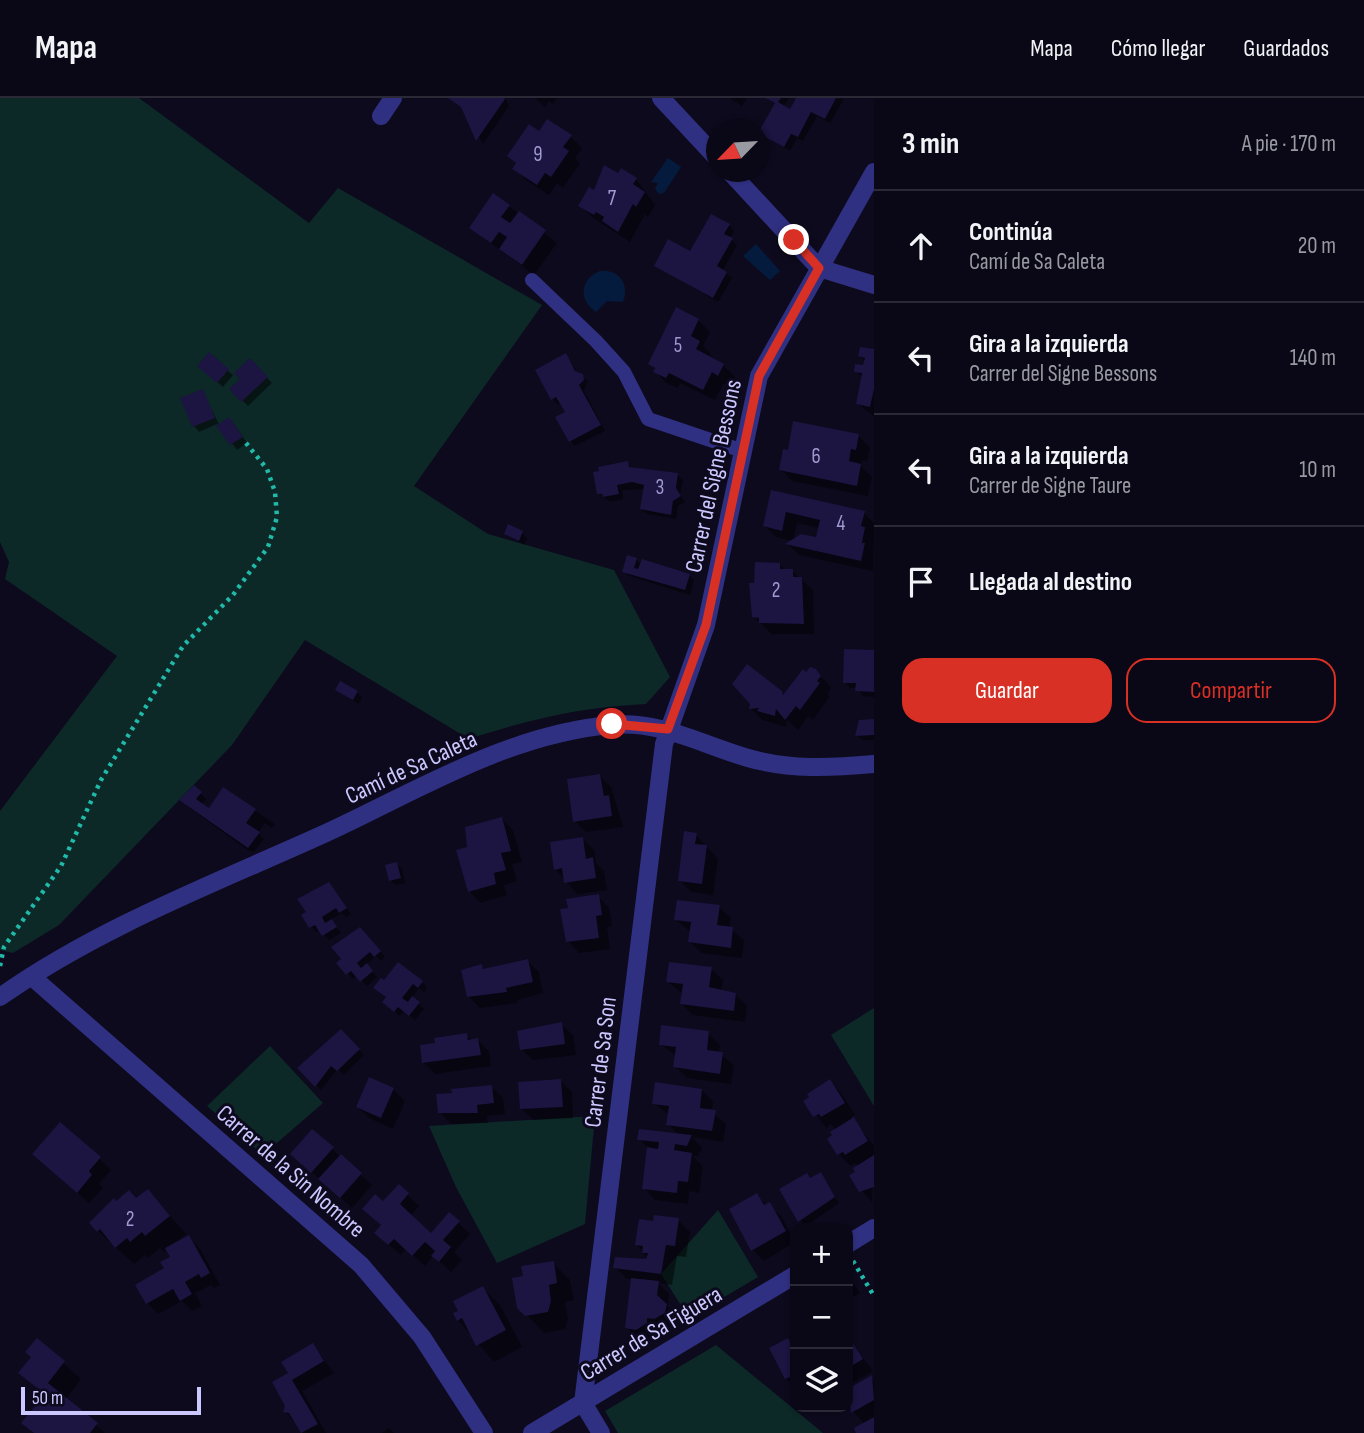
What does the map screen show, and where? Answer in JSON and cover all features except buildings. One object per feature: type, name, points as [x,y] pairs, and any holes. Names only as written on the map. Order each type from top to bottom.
[{"type":"street","points":[[381,116],[394,98]]},
{"type":"street","points":[[661,98],[706,146]]},
{"type":"street","name":"Carrer del Signe Bessons","points":[[668,729],[706,625],[759,376],[874,172]]},
{"type":"street","points":[[739,182],[819,268],[874,285]]},
{"type":"street","name":"Camí de Sa Caleta","points":[[0,997],[31,976],[129,923],[433,780],[528,741],[612,724],[668,729],[749,758],[812,769],[874,764]]},
{"type":"street","name":"Carrer de Sa Son","points":[[583,1402],[660,765],[668,729]]},
{"type":"street","name":"Carrer de la Sin Nombre","points":[[31,976],[361,1265],[422,1337],[484,1433]]},
{"type":"street","points":[[853,1241],[874,1228]]},
{"type":"street","name":"Carrer de Sa Figuera","points":[[532,1433],[790,1278]]},
{"type":"street","points":[[583,1402],[601,1433]]},
{"type":"lane","points":[[531,280],[596,341],[624,372],[648,419],[743,451]]},
{"type":"path","points":[[0,966],[4,947],[61,866],[101,780],[183,646],[233,595],[268,547],[277,517],[275,492],[267,468],[246,443]]},
{"type":"path","points":[[853,1260],[874,1296]]},
{"type":"green space","points":[[0,98],[139,98],[309,223],[338,188],[542,305],[414,486],[488,534],[614,570],[670,677],[646,704],[556,715],[469,739],[305,640],[232,745],[59,925],[13,953],[0,950],[0,811],[117,656],[5,579],[9,562],[0,542]]},
{"type":"green space","points":[[874,1008],[874,1106],[831,1035]]},
{"type":"green space","points":[[270,1046],[323,1103],[263,1155],[207,1106]]},
{"type":"green space","points":[[595,1116],[585,1224],[497,1263],[456,1187],[429,1126]]},
{"type":"green space","points":[[718,1210],[758,1277],[689,1318],[661,1274]]},
{"type":"green space","points":[[716,1345],[790,1406],[790,1412],[797,1412],[823,1433],[618,1433],[605,1411]]},
{"type":"water","points":[[668,158],[681,167],[664,193],[659,194],[655,189],[658,183],[651,182]]},
{"type":"water","points":[[756,244],[780,271],[770,280],[743,256]]},
{"type":"water","points":[[600,271],[617,275],[624,284],[625,295],[623,302],[607,301],[596,312],[586,302],[584,290],[588,279]]},
{"type":"route","points":[[612,724],[668,729],[678,708],[706,625],[759,376],[819,268],[794,240]]}]
